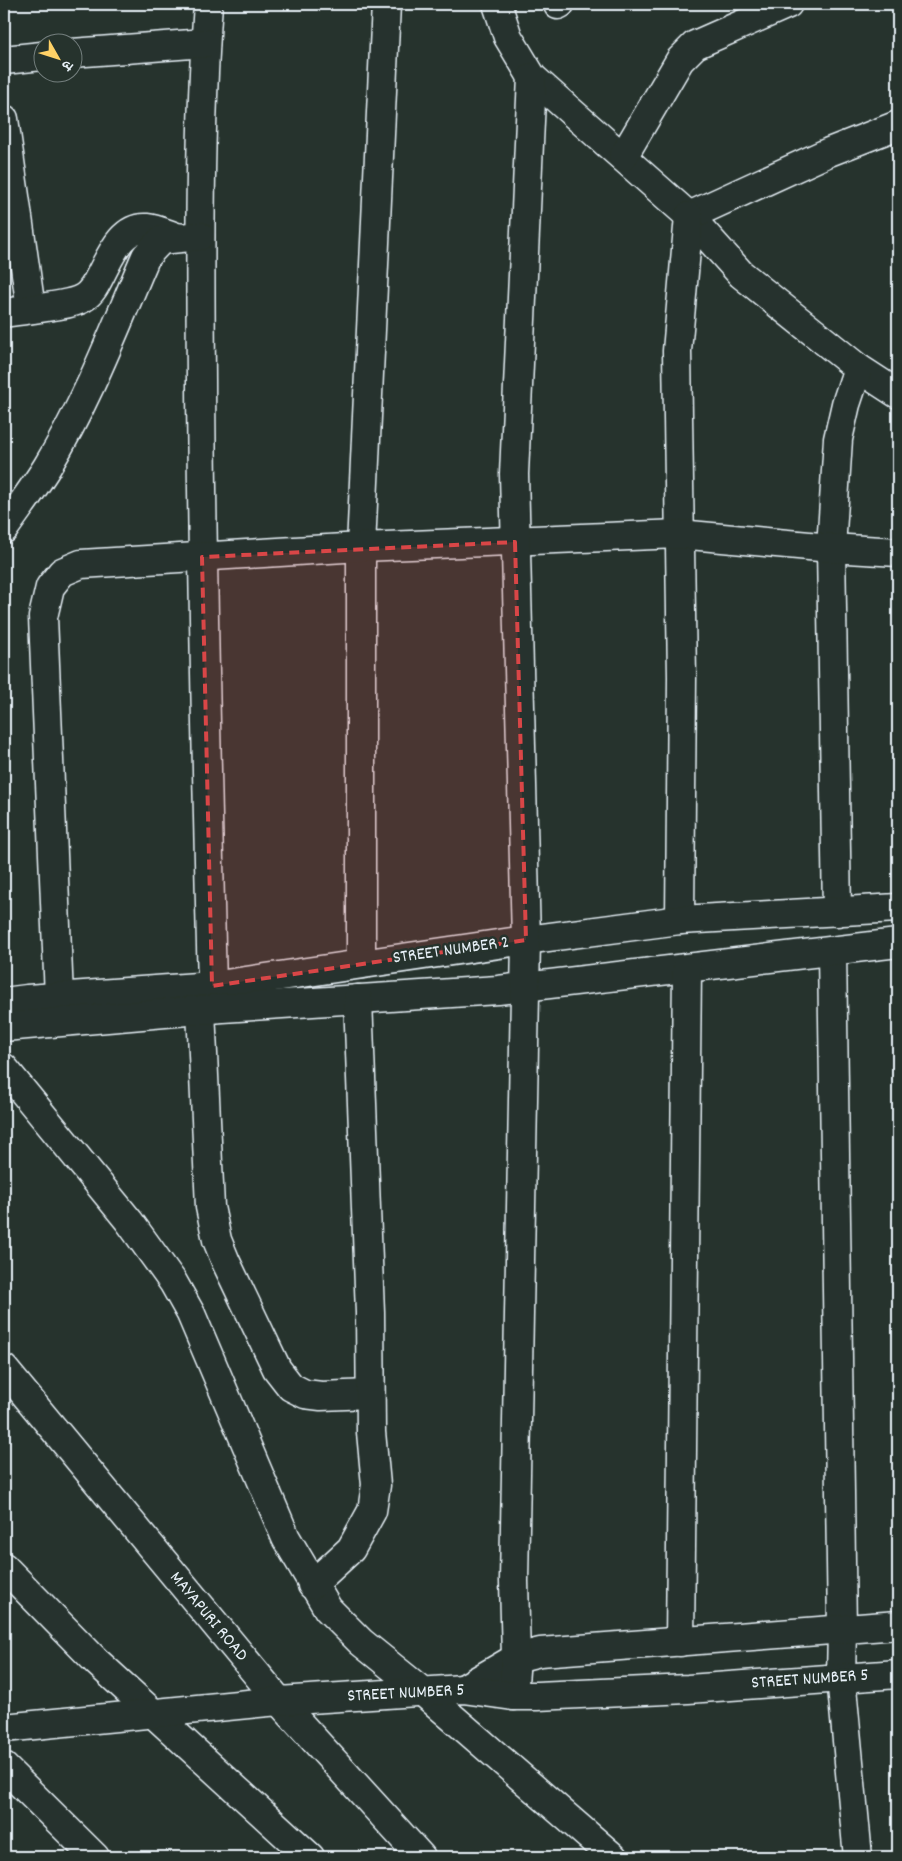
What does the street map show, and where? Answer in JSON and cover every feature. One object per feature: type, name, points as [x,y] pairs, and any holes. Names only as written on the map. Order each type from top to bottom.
[{"type":"street","points":[[208,4],[188,236],[202,557],[210,1208],[217,1240],[226,1262],[277,1369],[291,1387],[305,1394],[321,1396],[370,1394]]},
{"type":"street","points":[[361,964],[361,548],[386,4]]},
{"type":"street","points":[[497,4],[508,37],[532,77],[689,216],[742,274],[858,368],[898,394]]},
{"type":"street","points":[[623,157],[680,60],[695,46],[788,4]]},
{"type":"street","points":[[82,52],[205,42]]},
{"type":"street","points":[[4,60],[32,57]]},
{"type":"street","points":[[513,1696],[516,1658],[514,1580],[526,940],[514,474],[532,77]]},
{"type":"street","points":[[4,119],[31,309]]},
{"type":"street","points":[[689,216],[775,176],[898,125]]},
{"type":"street","points":[[680,920],[682,677],[677,351],[689,216]]},
{"type":"street","points":[[4,313],[77,301],[84,298],[93,288],[114,249],[125,235],[134,229],[154,229],[188,236]]},
{"type":"street","points":[[4,529],[47,468],[70,427],[92,384],[146,256],[161,240],[188,236]]},
{"type":"street","points":[[836,912],[830,548],[838,439],[846,404],[858,368]]},
{"type":"street","points":[[58,997],[43,617],[50,587],[62,572],[81,564],[361,548],[679,534],[830,548],[898,552]]},
{"type":"street","name":"STREET NUMBER 2","points":[[4,1002],[58,997],[206,998],[361,964],[526,940],[680,920],[898,908]]},
{"type":"street","points":[[4,1027],[206,998],[358,999],[525,987],[898,943]]},
{"type":"street","points":[[832,952],[842,1629],[841,1678],[858,1857]]},
{"type":"street","points":[[680,1642],[687,969]]},
{"type":"street","points":[[312,1585],[351,1550],[372,1512],[376,1485],[370,1394],[370,1313],[358,999]]},
{"type":"street","points":[[4,1068],[129,1221],[173,1282],[191,1314],[286,1538],[312,1585],[328,1609],[361,1642],[423,1692],[613,1857]]},
{"type":"street","name":"MAYAPURI ROAD","points":[[4,1369],[13,1399],[279,1702],[418,1856]]},
{"type":"street","points":[[4,1567],[97,1662],[310,1857]]},
{"type":"street","points":[[463,1689],[516,1658],[540,1652],[898,1625]]},
{"type":"street","name":"STREET NUMBER 5","points":[[4,1728],[279,1702],[463,1689],[513,1696],[688,1690],[898,1674]]},
{"type":"street","points":[[4,1767],[95,1857]]},
{"type":"highlighted area","points":[[515,542],[526,940],[212,986],[202,557]]}]
